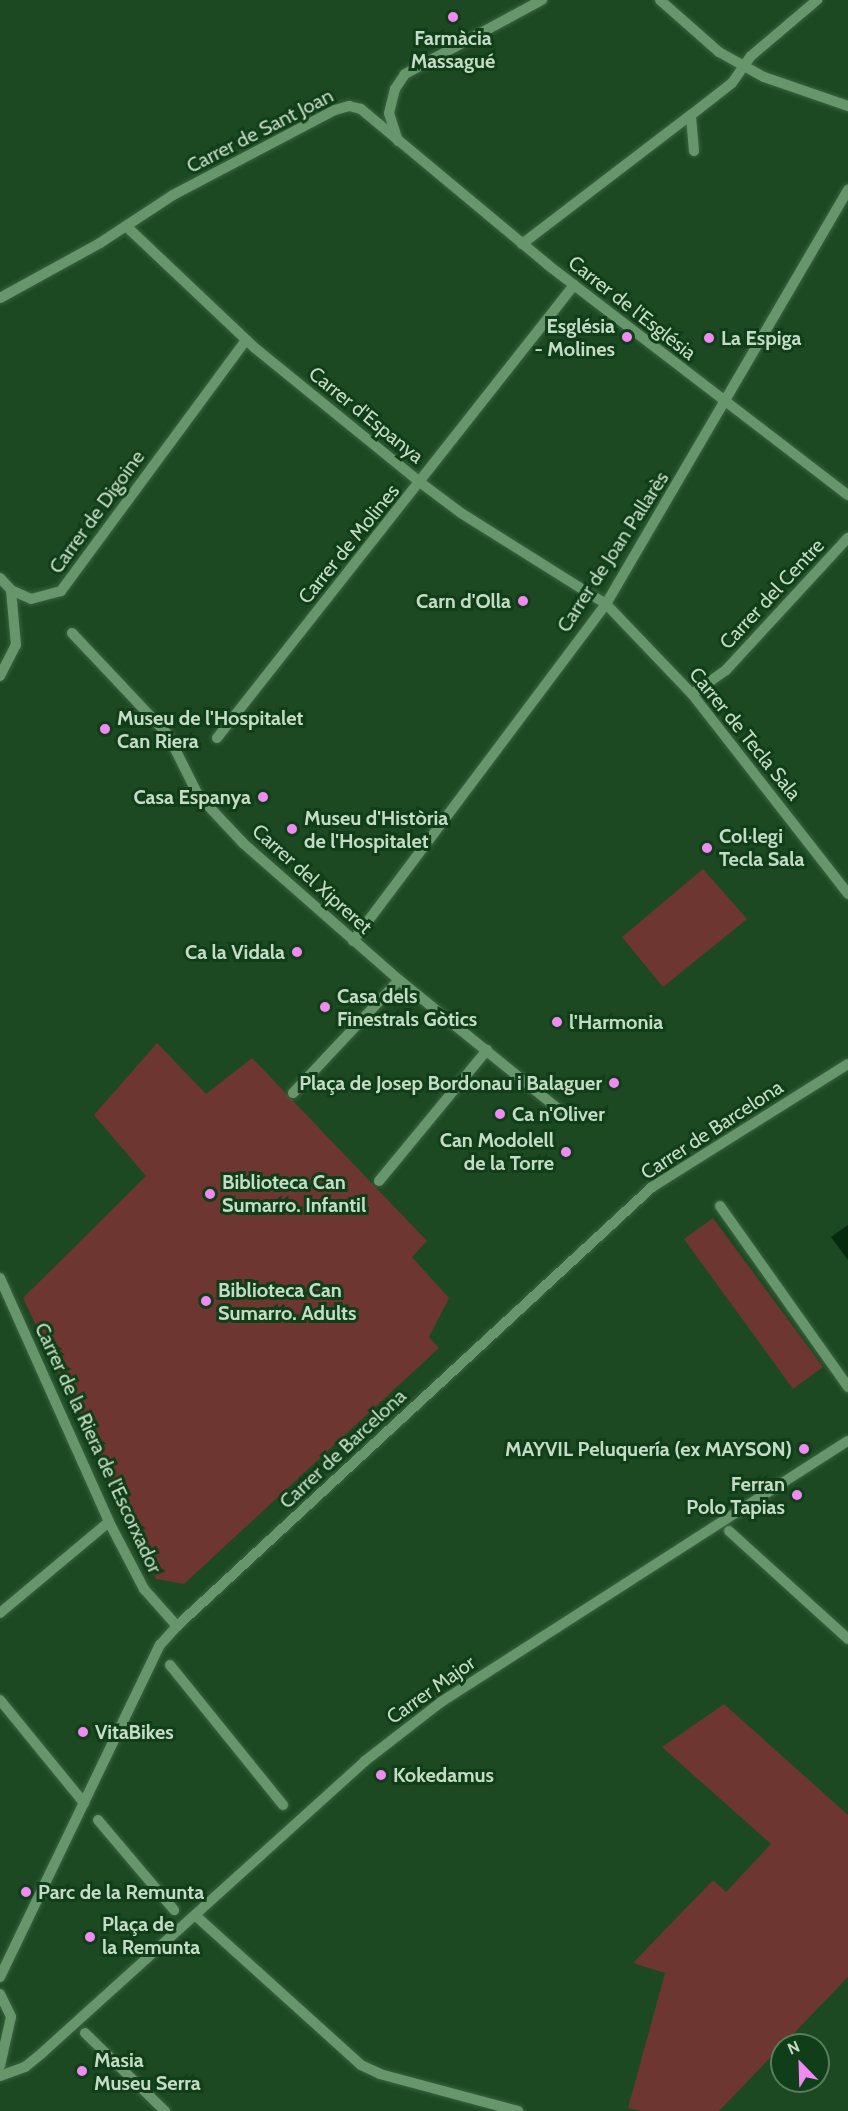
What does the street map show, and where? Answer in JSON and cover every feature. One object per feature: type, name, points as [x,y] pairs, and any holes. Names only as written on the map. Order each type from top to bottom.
[{"type":"street","points":[[399,141],[389,113],[395,89],[405,74],[542,0]]},
{"type":"street","points":[[660,0],[719,52],[745,66],[848,106]]},
{"type":"street","points":[[526,241],[732,83],[751,56],[817,0]]},
{"type":"street","name":"Carrer de Sant Joan","points":[[0,298],[126,226],[173,195],[335,110],[349,106],[361,109],[399,141]]},
{"type":"street","points":[[691,115],[694,151]]},
{"type":"street","name":"Carrer de l'Església","points":[[399,141],[526,241],[573,285],[726,404],[846,490]]},
{"type":"street","name":"Carrer de Joan Pallarès","points":[[353,940],[606,604],[726,404],[848,190]]},
{"type":"street","name":"Carrer d'Espanya","points":[[126,226],[246,340],[421,483],[461,513],[606,604]]},
{"type":"street","name":"Carrer de Molines","points":[[217,738],[421,483],[573,285]]},
{"type":"street","name":"Carrer de Digoine","points":[[11,590],[31,599],[61,591],[246,340]]},
{"type":"street","name":"Carrer del Centre","points":[[692,694],[726,670],[848,538]]},
{"type":"street","points":[[0,578],[11,590],[16,645],[0,676]]},
{"type":"street","name":"Carrer de Tecla Sala","points":[[606,604],[692,694],[848,894]]},
{"type":"street","name":"Carrer del Xipreret","points":[[72,633],[168,735],[198,795],[243,843],[399,980],[562,1112]]},
{"type":"street","points":[[293,1093],[399,980]]},
{"type":"street","points":[[379,1181],[487,1050]]},
{"type":"street","name":"Carrer de Barcelona","points":[[0,1977],[160,1645],[177,1626],[652,1187],[848,1064]]},
{"type":"street","points":[[720,1206],[848,1387]]},
{"type":"street","name":"Carrer de la Riera de l'Escorxador","points":[[0,1278],[109,1522],[144,1589],[177,1626]]},
{"type":"street","name":"Carrer Major","points":[[0,2076],[25,2067],[76,2024],[365,1761],[441,1702],[848,1441]]},
{"type":"street","points":[[0,1613],[109,1522]]},
{"type":"street","points":[[729,1531],[848,1639]]},
{"type":"street","points":[[170,1665],[283,1805]]},
{"type":"street","points":[[0,1700],[84,1803]]},
{"type":"street","points":[[99,1820],[174,1910]]},
{"type":"street","points":[[196,1916],[361,2065],[380,2074],[518,2111]]},
{"type":"street","points":[[0,1994],[11,2017],[0,2066]]},
{"type":"street","points":[[85,2033],[165,2111]]},
{"type":"shaded area","points":[[703,869],[747,919],[663,987],[622,937]]},
{"type":"shaded area","points":[[157,1043],[206,1094],[252,1058],[427,1241],[412,1257],[449,1298],[429,1337],[439,1348],[184,1584],[156,1579],[23,1298],[146,1176],[94,1115]]},
{"type":"shaded area","points":[[713,1218],[823,1367],[793,1389],[684,1239]]},
{"type":"shaded area","points":[[848,1225],[848,1260],[831,1237]]},
{"type":"shaded area","points":[[724,1704],[848,1815],[848,1977],[794,2033],[770,2033],[770,2058],[719,2111],[641,2111],[628,2108],[665,1973],[633,1963],[713,1880],[726,1892],[771,1844],[662,1747]]},
{"type":"place","name":"Farmàcia Massagué","points":[[453,17]]},
{"type":"place","name":"Església - Molines","points":[[627,337]]},
{"type":"place","name":"La Espiga","points":[[709,338]]},
{"type":"place","name":"Carn d'Olla","points":[[523,601]]},
{"type":"place","name":"Museu de l'Hospitalet Can Riera","points":[[105,729]]},
{"type":"place","name":"Casa Espanya","points":[[263,797]]},
{"type":"place","name":"Museu d'Història de l'Hospitalet","points":[[292,829]]},
{"type":"place","name":"Col·legi Tecla Sala","points":[[707,848]]},
{"type":"place","name":"Ca la Vidala","points":[[297,952]]},
{"type":"place","name":"Casa dels Finestrals Gòtics","points":[[325,1007]]},
{"type":"place","name":"l'Harmonia","points":[[557,1022]]},
{"type":"place","name":"Plaça de Josep Bordonau i Balaguer","points":[[614,1083]]},
{"type":"place","name":"Ca n'Oliver","points":[[500,1114]]},
{"type":"place","name":"Can Modolell de la Torre","points":[[566,1152]]},
{"type":"place","name":"Biblioteca Can Sumarro. Infantil","points":[[210,1194]]},
{"type":"place","name":"Biblioteca Can Sumarro. Adults","points":[[206,1301]]},
{"type":"place","name":"MAYVIL Peluquería (ex MAYSON)","points":[[804,1449]]},
{"type":"place","name":"Ferran Polo Tapias","points":[[797,1495]]},
{"type":"place","name":"VitaBikes","points":[[83,1732]]},
{"type":"place","name":"Kokedamus","points":[[381,1775]]},
{"type":"place","name":"Parc de la Remunta","points":[[26,1892]]},
{"type":"place","name":"Plaça de la Remunta","points":[[90,1937]]},
{"type":"place","name":"Masia Museu Serra","points":[[82,2071]]}]
